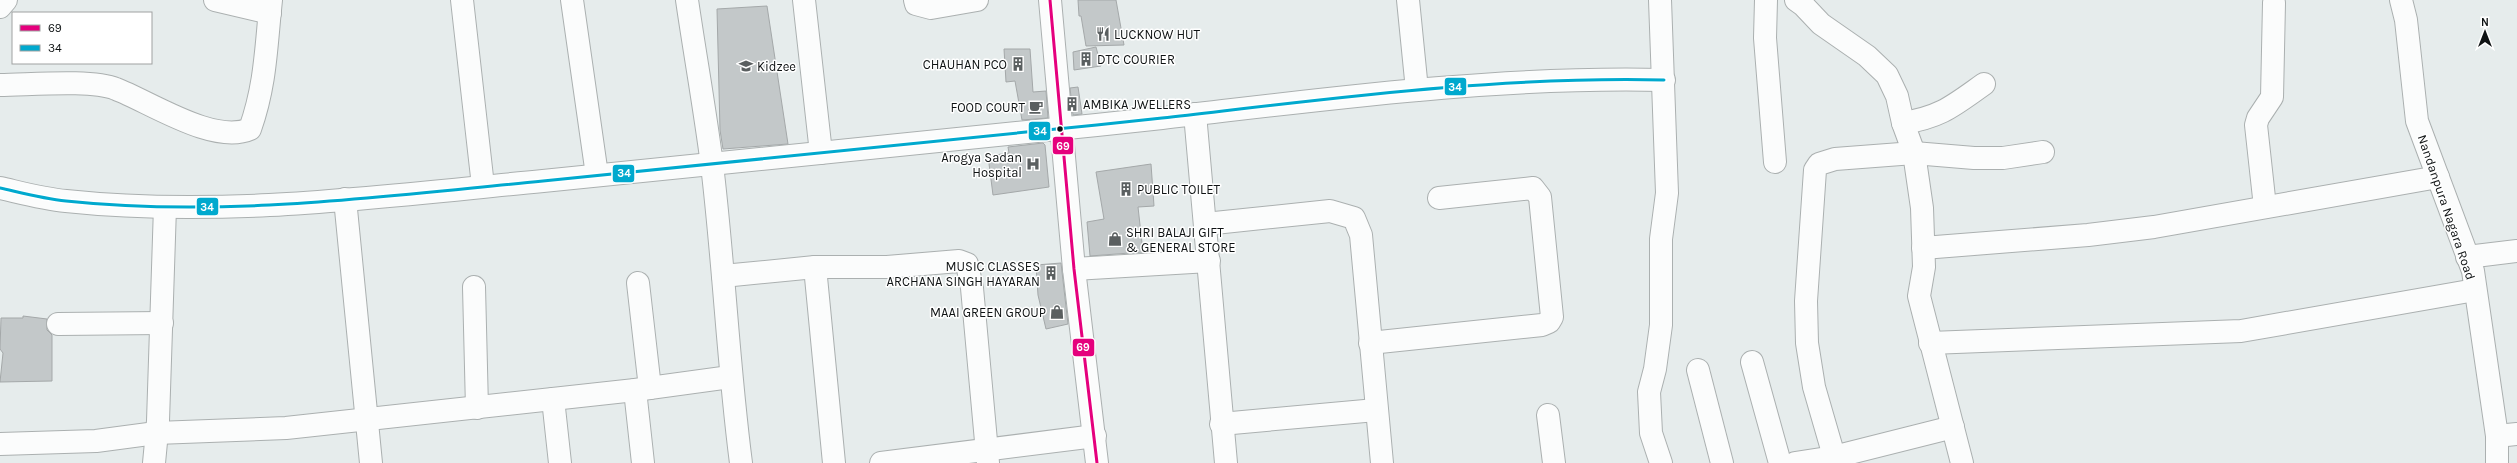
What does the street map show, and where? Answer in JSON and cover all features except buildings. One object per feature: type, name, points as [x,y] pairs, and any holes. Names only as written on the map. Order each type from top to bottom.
[{"type":"street","points":[[0,6],[6,0]]},
{"type":"street","points":[[0,85],[101,85],[144,101],[160,111],[175,117],[224,132],[239,134],[250,129],[257,108],[267,55],[271,6],[215,0]]},
{"type":"street","points":[[462,0],[483,186]]},
{"type":"street","points":[[572,0],[597,175]]},
{"type":"street","points":[[687,0],[712,164],[723,276],[730,377],[741,463]]},
{"type":"street","points":[[804,0],[821,153]]},
{"type":"street","points":[[915,0],[916,4],[931,8],[977,0]]},
{"type":"street","points":[[1050,0],[1060,129],[1074,269],[1098,463]]},
{"type":"street","points":[[1408,0],[1417,90]]},
{"type":"street","points":[[1660,0],[1667,193],[1661,239],[1661,325],[1655,369],[1649,392],[1651,433],[1661,463]]},
{"type":"street","points":[[1766,0],[1765,38],[1775,162]]},
{"type":"street","points":[[1796,0],[1804,5],[1821,24],[1866,56],[1887,75],[1897,96],[1903,123],[1914,153],[1922,208],[1924,267],[1919,296],[1962,463]]},
{"type":"street","name":"Nandanpura Nagara Road","points":[[2401,0],[2406,20],[2417,121],[2473,271],[2475,290],[2507,435],[2497,463]]},
{"type":"street","points":[[2265,207],[2256,125],[2258,118],[2272,97],[2274,4]]},
{"type":"street","points":[[0,188],[63,201],[165,208],[242,206],[345,199],[712,164],[1060,129],[1417,90],[1587,78],[1664,80]]},
{"type":"street","points":[[1903,123],[1928,119],[1942,113],[1984,84]]},
{"type":"street","points":[[1195,114],[1209,261],[1221,424],[1226,463]]},
{"type":"street","points":[[1835,460],[1814,387],[1807,343],[1806,301],[1815,170],[1819,164],[1835,159],[1914,153],[1974,158],[2003,158],[2043,152]]},
{"type":"street","points":[[1923,248],[2088,235],[2154,226],[2438,177]]},
{"type":"street","points":[[1370,343],[1542,325],[1548,322],[1552,317],[1540,198],[1533,188],[1439,198]]},
{"type":"street","points":[[345,199],[371,463]]},
{"type":"street","points":[[154,463],[162,323],[165,208]]},
{"type":"street","points":[[1205,224],[1330,212],[1354,218],[1361,235],[1382,463]]},
{"type":"street","points":[[2467,257],[2517,251]]},
{"type":"street","points":[[723,276],[815,267],[887,267],[960,261],[967,264],[972,288],[987,456]]},
{"type":"street","points":[[1074,269],[1209,261]]},
{"type":"street","points":[[815,267],[834,463]]},
{"type":"street","points":[[638,283],[643,390],[643,463]]},
{"type":"street","points":[[474,287],[477,408]]},
{"type":"street","points":[[1930,343],[2241,331],[2475,290]]},
{"type":"street","points":[[58,324],[162,323]]},
{"type":"street","points":[[1752,362],[1780,463]]},
{"type":"street","points":[[1698,370],[1722,463]]},
{"type":"street","points":[[0,444],[96,441],[156,433],[286,428],[366,418],[477,408],[643,390],[730,377]]},
{"type":"street","points":[[553,400],[560,463]]},
{"type":"street","points":[[1221,424],[1376,410]]},
{"type":"street","points":[[1548,414],[1554,463]]},
{"type":"street","points":[[1795,463],[1835,460],[1953,427]]},
{"type":"street","points":[[881,463],[987,456],[1095,436]]},
{"type":"transit line","name":"69","points":[[1050,0],[1074,269],[1097,463]]},
{"type":"transit line","name":"34","points":[[0,188],[58,200],[126,206],[245,206],[305,203],[424,193],[853,150],[1412,90],[1538,82],[1664,80]]},
{"type":"place","name":"LUCKNOW HUT","points":[[1103,34]]},
{"type":"place","name":"DTC COURIER","points":[[1086,59]]},
{"type":"place","name":"CHAUHAN PCO","points":[[1018,64]]},
{"type":"place","name":"Kidzee","points":[[746,66]]},
{"type":"place","name":"AMBIKA JWELLERS","points":[[1072,104]]},
{"type":"place","name":"FOOD COURT","points":[[1036,107]]},
{"type":"place","name":"Arogya Sadan Hospital","points":[[1033,164]]},
{"type":"place","name":"PUBLIC TOILET","points":[[1126,189]]},
{"type":"place","name":"SHRI BALAJI GIFT & GENERAL STORE","points":[[1115,239]]},
{"type":"place","name":"MUSIC CLASSES ARCHANA SINGH HAYARAN","points":[[1051,273]]},
{"type":"place","name":"MAAI GREEN GROUP","points":[[1057,312]]}]
